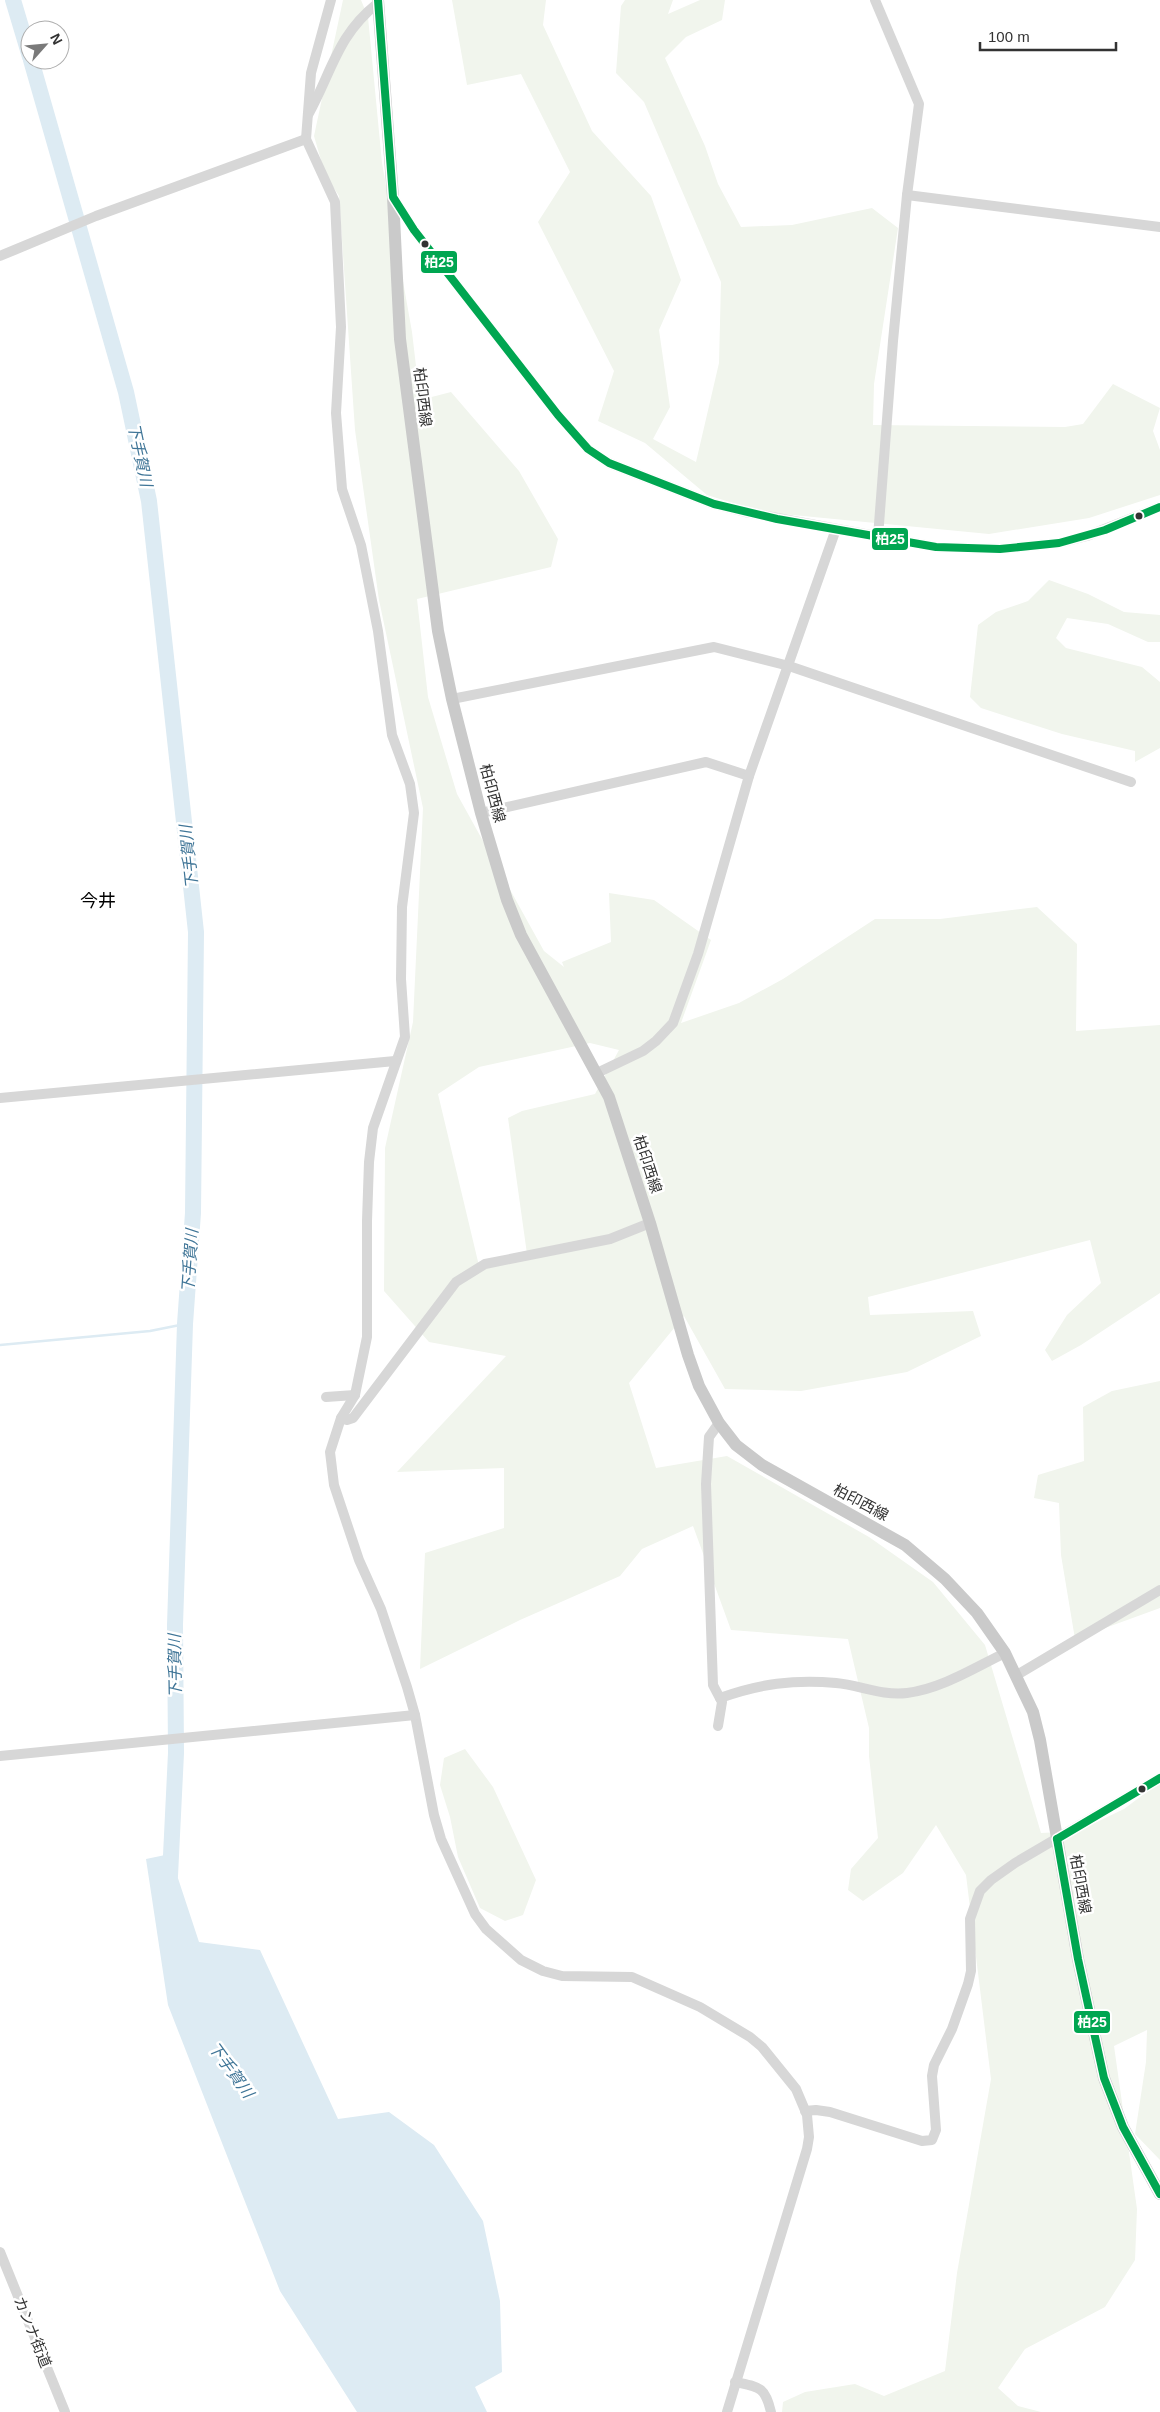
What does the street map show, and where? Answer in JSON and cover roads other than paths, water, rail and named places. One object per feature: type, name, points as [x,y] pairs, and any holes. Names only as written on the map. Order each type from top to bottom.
[{"type":"main road","name":"柏印西線","points":[[378,2],[393,197],[396,289],[404,383],[438,631],[452,699],[481,813],[507,900],[521,935],[609,1097],[650,1223],[688,1355],[699,1386],[718,1423],[736,1445],[774,1474],[884,1533],[925,1560],[967,1602],[993,1634],[1017,1675],[1032,1712],[1040,1740],[1078,1959],[1104,2078],[1123,2128],[1160,2194]]},
{"type":"street","points":[[330,0],[311,73],[306,140],[335,202],[341,337],[336,413],[342,489],[361,544],[378,631],[392,735],[410,784],[414,813],[402,907],[400,978],[405,1037],[373,1128],[369,1162],[367,1221],[367,1337],[355,1395],[341,1418],[330,1452],[334,1485],[359,1560],[381,1609],[396,1652],[415,1715],[434,1816],[466,1894],[486,1929],[521,1960],[542,1971],[562,1976],[632,1977],[700,2008],[750,2037],[762,2047],[796,2089],[806,2111],[809,2132],[807,2150],[727,2412]]},
{"type":"street","points":[[875,0],[918,104],[907,195],[878,537]]},
{"type":"street","points":[[308,116],[345,38],[360,17],[378,2]]},
{"type":"street","points":[[0,256],[72,225],[306,140]]},
{"type":"street","points":[[907,195],[1160,227]]},
{"type":"street","points":[[393,197],[414,230],[558,415],[588,449],[609,463],[714,504],[777,519],[936,547],[1000,549],[1059,543],[1087,536],[1160,507]]},
{"type":"street","points":[[597,1072],[643,1051],[656,1041],[673,1023],[698,954],[749,776],[836,529]]},
{"type":"street","points":[[452,699],[714,647],[789,666],[1131,782]]},
{"type":"street","points":[[481,813],[706,762],[749,776]]},
{"type":"street","points":[[0,1098],[395,1061]]},
{"type":"street","points":[[341,1418],[348,1420],[353,1418],[456,1282],[474,1270],[486,1264],[610,1239],[650,1223]]},
{"type":"street","points":[[326,1397],[355,1395]]},
{"type":"street","points":[[718,1423],[709,1437],[706,1484],[713,1685],[720,1698],[722,1709],[718,1726]]},
{"type":"street","points":[[1017,1675],[1160,1590]]},
{"type":"street","points":[[720,1698],[753,1686],[778,1683],[837,1683],[877,1693],[906,1693],[933,1687],[1005,1653]]},
{"type":"street","points":[[0,1756],[415,1715]]},
{"type":"street","points":[[806,2111],[830,2112],[922,2141],[932,2140],[936,2130],[932,2076],[934,2065],[952,2029],[968,1984],[971,1971],[970,1920],[980,1891],[991,1880],[1030,1854],[1160,1778]]},
{"type":"street","name":"カンナ街道","points":[[0,2252],[65,2412]]},
{"type":"street","points":[[735,2382],[761,2388],[765,2392],[771,2412]]},
{"type":"water","points":[[170,1854],[199,1942],[260,1950],[338,2119],[389,2112],[434,2145],[483,2221],[500,2301],[502,2372],[475,2387],[487,2412],[357,2412],[280,2291],[168,2005],[146,1859]]},
{"type":"waterway","name":"下手賀川","points":[[13,0],[20,23]]},
{"type":"waterway","name":"下手賀川","points":[[34,70],[126,392],[149,501],[196,932],[193,1213],[185,1324],[175,1625],[176,1753],[170,1876]]},
{"type":"waterway","points":[[0,1345],[150,1331],[185,1324]]},
{"type":"district","name":"今井","points":[[98,901]]}]
